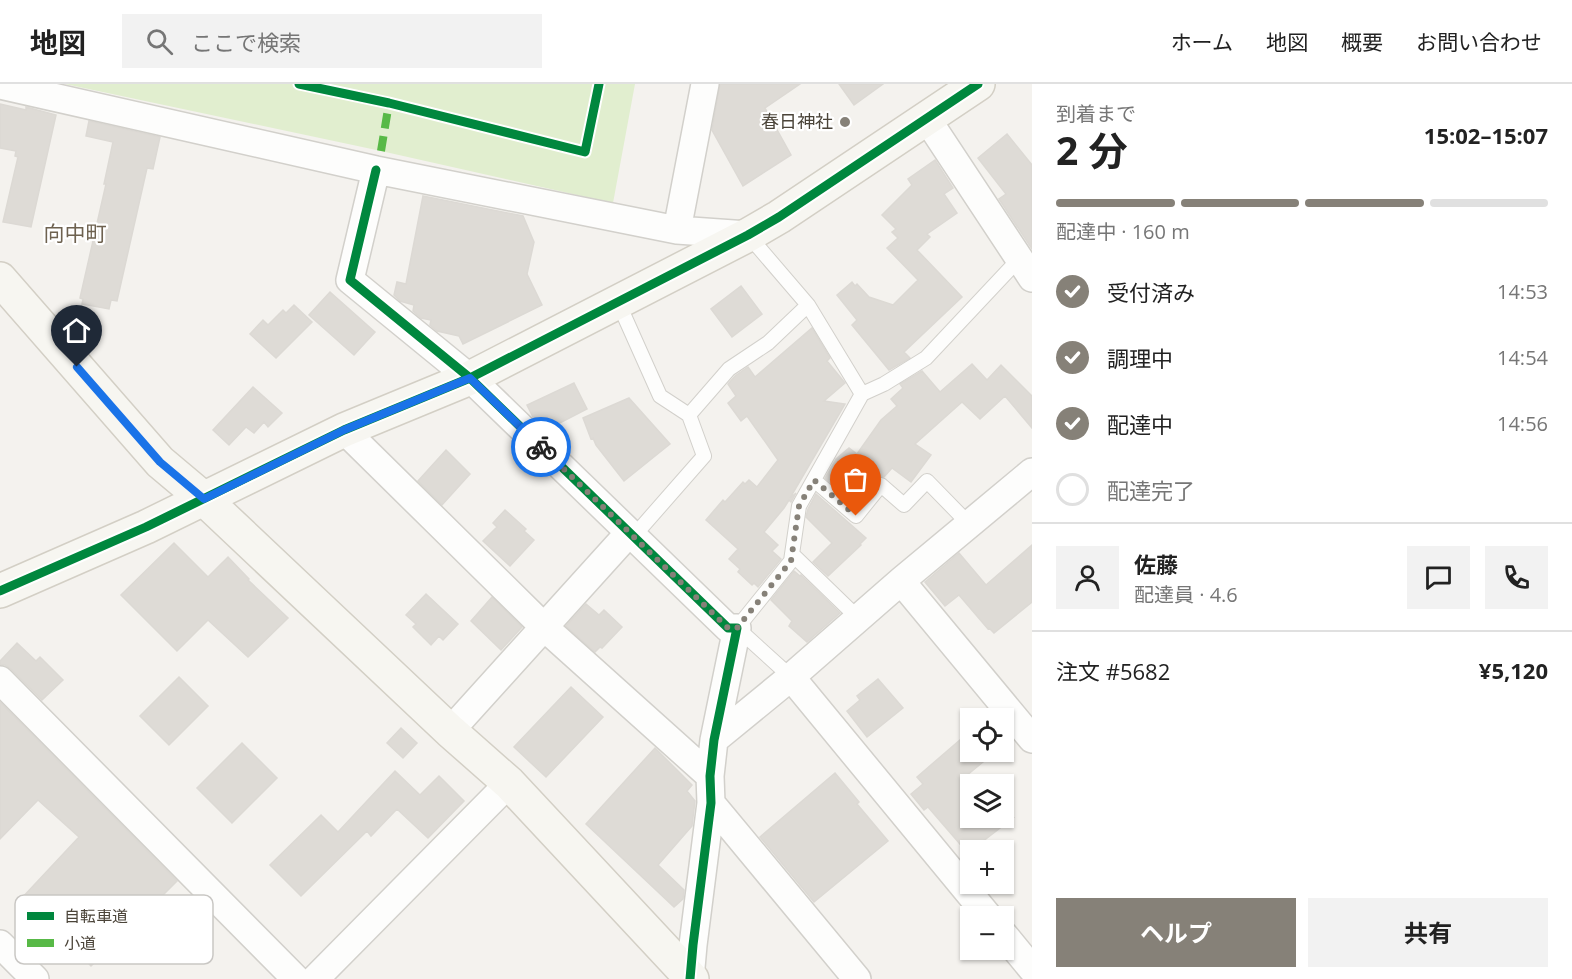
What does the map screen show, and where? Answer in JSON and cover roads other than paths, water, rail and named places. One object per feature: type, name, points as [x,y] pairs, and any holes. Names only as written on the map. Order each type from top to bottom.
[{"type":"street","points":[[678,230],[705,84]]},
{"type":"street","points":[[0,591],[204,499],[344,430],[470,378],[748,235],[927,120],[978,84]]},
{"type":"street","points":[[0,85],[376,170],[678,230],[748,235]]},
{"type":"street","points":[[927,120],[1026,268]]},
{"type":"street","points":[[376,170],[350,280],[470,378],[728,628],[737,628],[714,740],[710,776],[711,803],[693,945],[691,979]]},
{"type":"street","points":[[0,279],[160,462],[204,499],[450,731],[509,783],[691,979]]},
{"type":"street","points":[[344,430],[544,627],[710,776]]},
{"type":"street","points":[[714,740],[791,677],[901,580],[1032,472]]},
{"type":"street","points":[[450,731],[631,535]]},
{"type":"street","points":[[901,580],[1032,739]]},
{"type":"street","points":[[791,677],[980,906]]},
{"type":"street","points":[[0,680],[213,895]]},
{"type":"street","points":[[315,979],[509,783]]},
{"type":"street","points":[[711,803],[858,979]]},
{"type":"street","points":[[213,895],[296,979]]},
{"type":"street","points":[[0,944],[15,959]]},
{"type":"street","points":[[1014,947],[1032,969]]},
{"type":"street","points":[[20,964],[35,979]]},
{"type":"lane","points":[[748,235],[807,305],[862,394]]},
{"type":"lane","points":[[791,677],[737,628],[791,561],[799,506],[862,394],[884,384],[926,357],[1026,268]]},
{"type":"lane","points":[[618,302],[660,396],[689,415],[704,456],[631,535]]},
{"type":"lane","points":[[689,415],[729,369],[768,343],[807,305]]},
{"type":"lane","points":[[814,480],[856,516],[881,485],[904,505],[927,481],[969,524]]},
{"type":"lane","points":[[792,554],[858,618]]},
{"type":"place","name":"春日神社","points":[[845,122]]},
{"type":"district","name":"向中町","points":[[75,234]]}]
